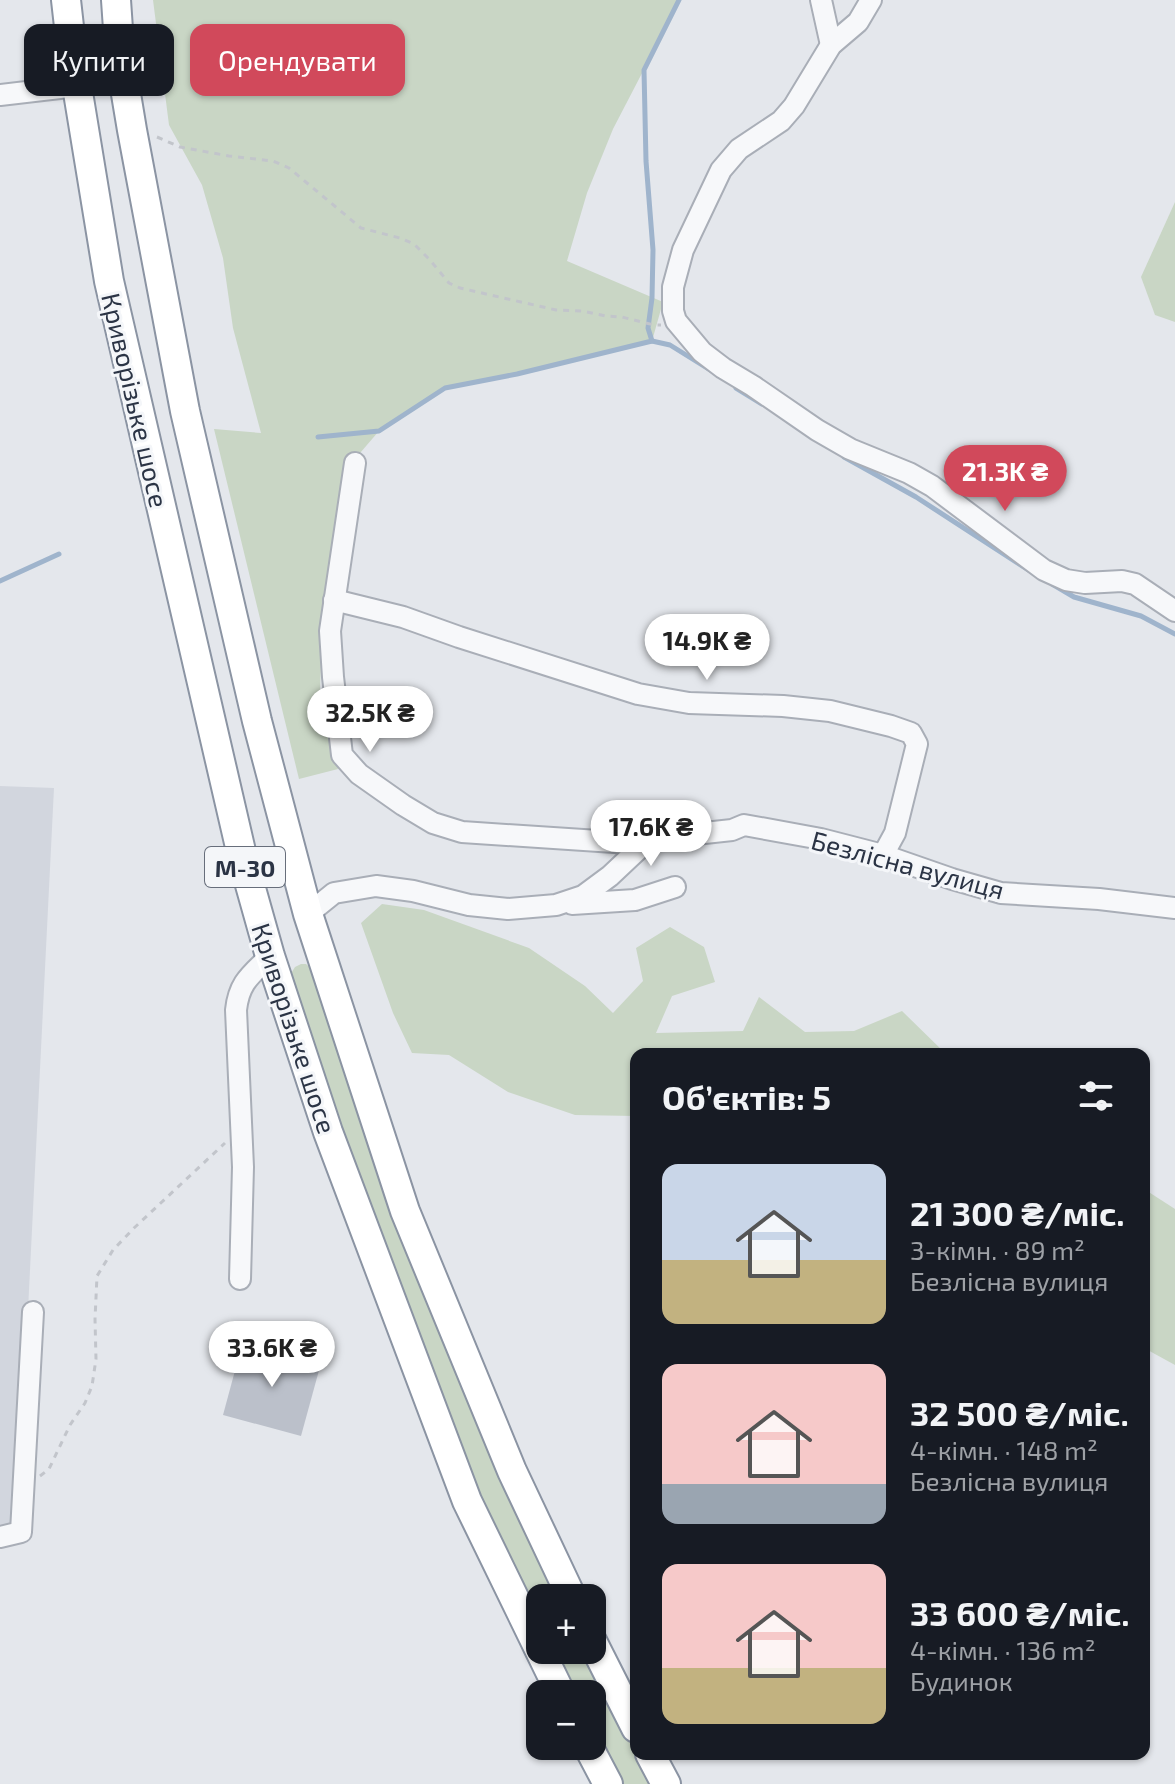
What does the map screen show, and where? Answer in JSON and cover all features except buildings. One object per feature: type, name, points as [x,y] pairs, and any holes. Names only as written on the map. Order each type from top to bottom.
[{"type":"highway","name":"Криворізьке шосе","points":[[66,0],[69,24]]},
{"type":"highway","name":"Криворізьке шосе","points":[[116,0],[120,58],[132,130],[185,411],[257,721],[308,914],[405,1211],[512,1471],[565,1584]]},
{"type":"highway","name":"Криворізьке шосе","points":[[79,96],[109,281],[243,860],[270,956],[328,1132],[467,1501],[554,1680]]},
{"type":"highway","points":[[604,1664],[630,1716]]},
{"type":"highway","points":[[595,1760],[608,1784]]},
{"type":"highway","points":[[653,1760],[666,1784]]},
{"type":"street","points":[[821,0],[831,45]]},
{"type":"street","points":[[871,0],[858,22],[831,45],[794,106],[781,121],[739,149],[721,170],[683,250],[673,287],[676,321],[702,352],[723,368],[850,449],[932,486],[1044,570],[1066,580],[1085,583],[1122,581],[1135,584],[1175,611]]},
{"type":"street","points":[[0,95],[24,92]]},
{"type":"street","name":"Безлісна вулиця","points":[[355,463],[330,631],[342,755],[359,774],[433,823],[462,832],[644,844],[659,838],[732,830],[744,825],[821,839],[883,855],[1001,893],[1099,899],[1175,908]]},
{"type":"street","points":[[334,600],[403,617],[638,694],[689,703],[830,711],[911,733],[917,744],[895,833],[883,855]]},
{"type":"street","points":[[556,905],[583,896],[644,844]]},
{"type":"street","points":[[308,914],[334,893],[376,886],[413,891],[469,905],[508,909],[635,900],[675,887]]},
{"type":"street","points":[[240,1279],[243,1167],[236,1010],[238,992],[270,956]]},
{"type":"street","points":[[0,1537],[21,1532],[33,1312]]},
{"type":"path","points":[[151,134],[180,147],[273,161],[289,168],[361,228],[414,244],[449,283],[460,288],[556,310],[622,317],[649,324],[676,321]]},
{"type":"path","points":[[23,1489],[49,1469],[92,1386],[96,1359],[97,1276],[113,1250],[134,1228],[233,1134],[241,1112]]},
{"type":"shaded area","points":[[0,786],[54,788],[17,1531],[0,1530]]},
{"type":"green space","points":[[153,0],[680,0],[613,129],[587,193],[567,261],[663,302],[652,341],[445,388],[379,431],[348,467],[324,594],[320,689],[338,769],[299,779],[214,429],[261,433],[233,328],[223,258],[202,185],[169,125],[165,96],[174,96],[174,24],[156,24]]},
{"type":"green space","points":[[1175,202],[1175,322],[1155,315],[1141,277]]},
{"type":"green space","points":[[382,904],[424,910],[529,948],[585,986],[613,1013],[643,981],[636,948],[670,927],[704,947],[715,982],[672,996],[656,1033],[743,1031],[759,997],[805,1032],[854,1031],[902,1011],[940,1048],[630,1048],[630,1116],[575,1115],[508,1092],[449,1055],[412,1053],[393,1013],[361,923]]},
{"type":"green space","points":[[306,964],[313,970],[555,1584],[526,1584],[526,1595],[469,1471],[332,1124],[290,975],[295,967]]},
{"type":"green space","points":[[1150,1193],[1175,1209],[1175,1365],[1150,1351]]},
{"type":"green space","points":[[559,1664],[593,1664],[601,1680],[566,1680]]},
{"type":"green space","points":[[606,1689],[630,1735],[630,1760],[642,1760],[655,1784],[621,1784],[606,1756]]},
{"type":"waterway","points":[[318,437],[379,431],[445,388],[652,341],[648,328],[653,250],[646,161],[644,70],[679,0]]},
{"type":"waterway","points":[[652,341],[670,345],[715,373]]},
{"type":"waterway","points":[[736,388],[762,404]]},
{"type":"waterway","points":[[844,457],[916,497],[1030,571]]},
{"type":"waterway","points":[[0,581],[59,554]]},
{"type":"waterway","points":[[1052,584],[1074,597],[1141,616],[1175,634]]}]
